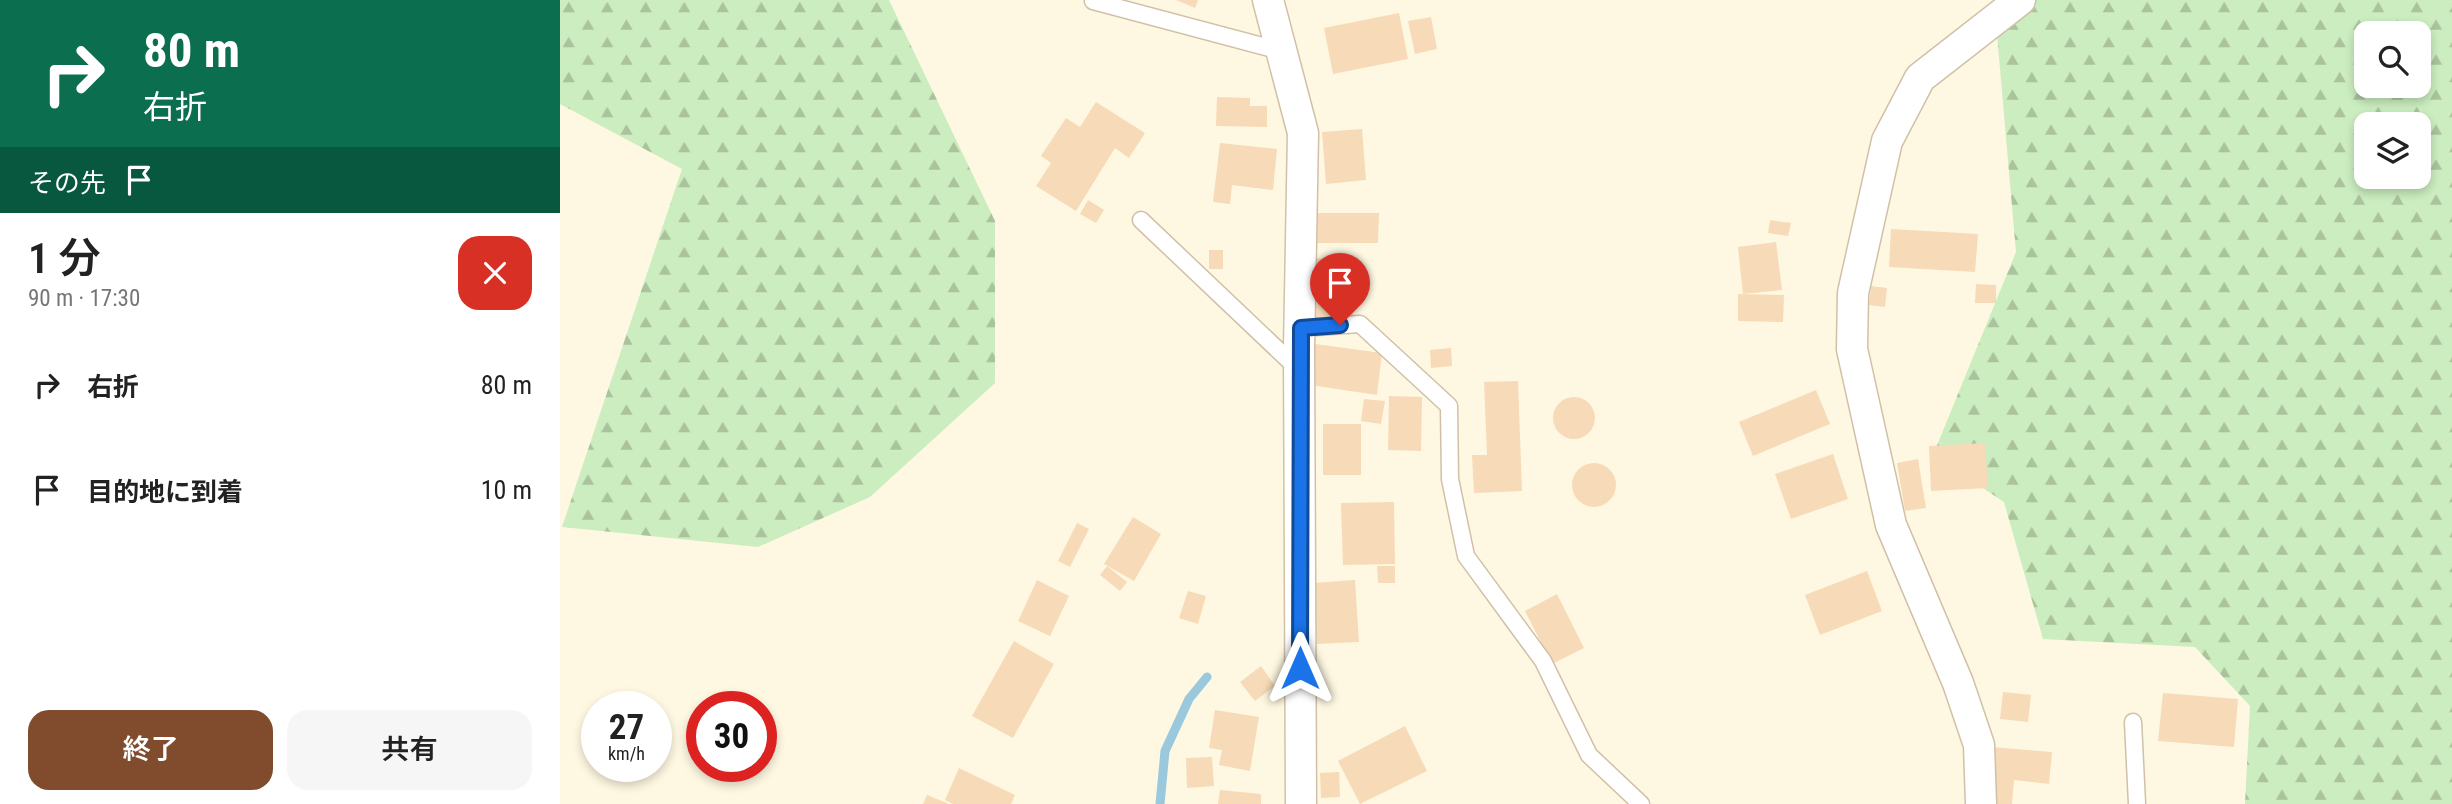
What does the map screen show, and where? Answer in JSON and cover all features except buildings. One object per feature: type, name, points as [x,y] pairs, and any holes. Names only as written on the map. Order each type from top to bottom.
[{"type":"street","points":[[1268,0],[1303,133],[1300,370],[1301,804]]},
{"type":"street","points":[[1981,804],[1979,745],[1958,683],[1891,525],[1852,349],[1853,293],[1887,141],[1920,78],[2020,0]]},
{"type":"lane","points":[[1093,1],[1281,51]]},
{"type":"lane","points":[[1141,220],[1300,370]]},
{"type":"lane","points":[[1301,328],[1360,324],[1449,406],[1450,479],[1466,556],[1543,662],[1589,755],[1641,804]]},
{"type":"lane","points":[[2133,722],[2137,804]]},
{"type":"green space","points":[[560,0],[889,0],[995,221],[995,383],[870,497],[758,547],[562,527],[682,169],[560,104]]},
{"type":"green space","points":[[1994,0],[2452,0],[2452,804],[2245,804],[2250,706],[2195,647],[2043,639],[2004,502],[1933,455],[2016,252]]},
{"type":"waterway","points":[[1160,804],[1165,751],[1189,699],[1207,677]]},
{"type":"route","points":[[1300,668],[1301,328],[1340,325]]}]
